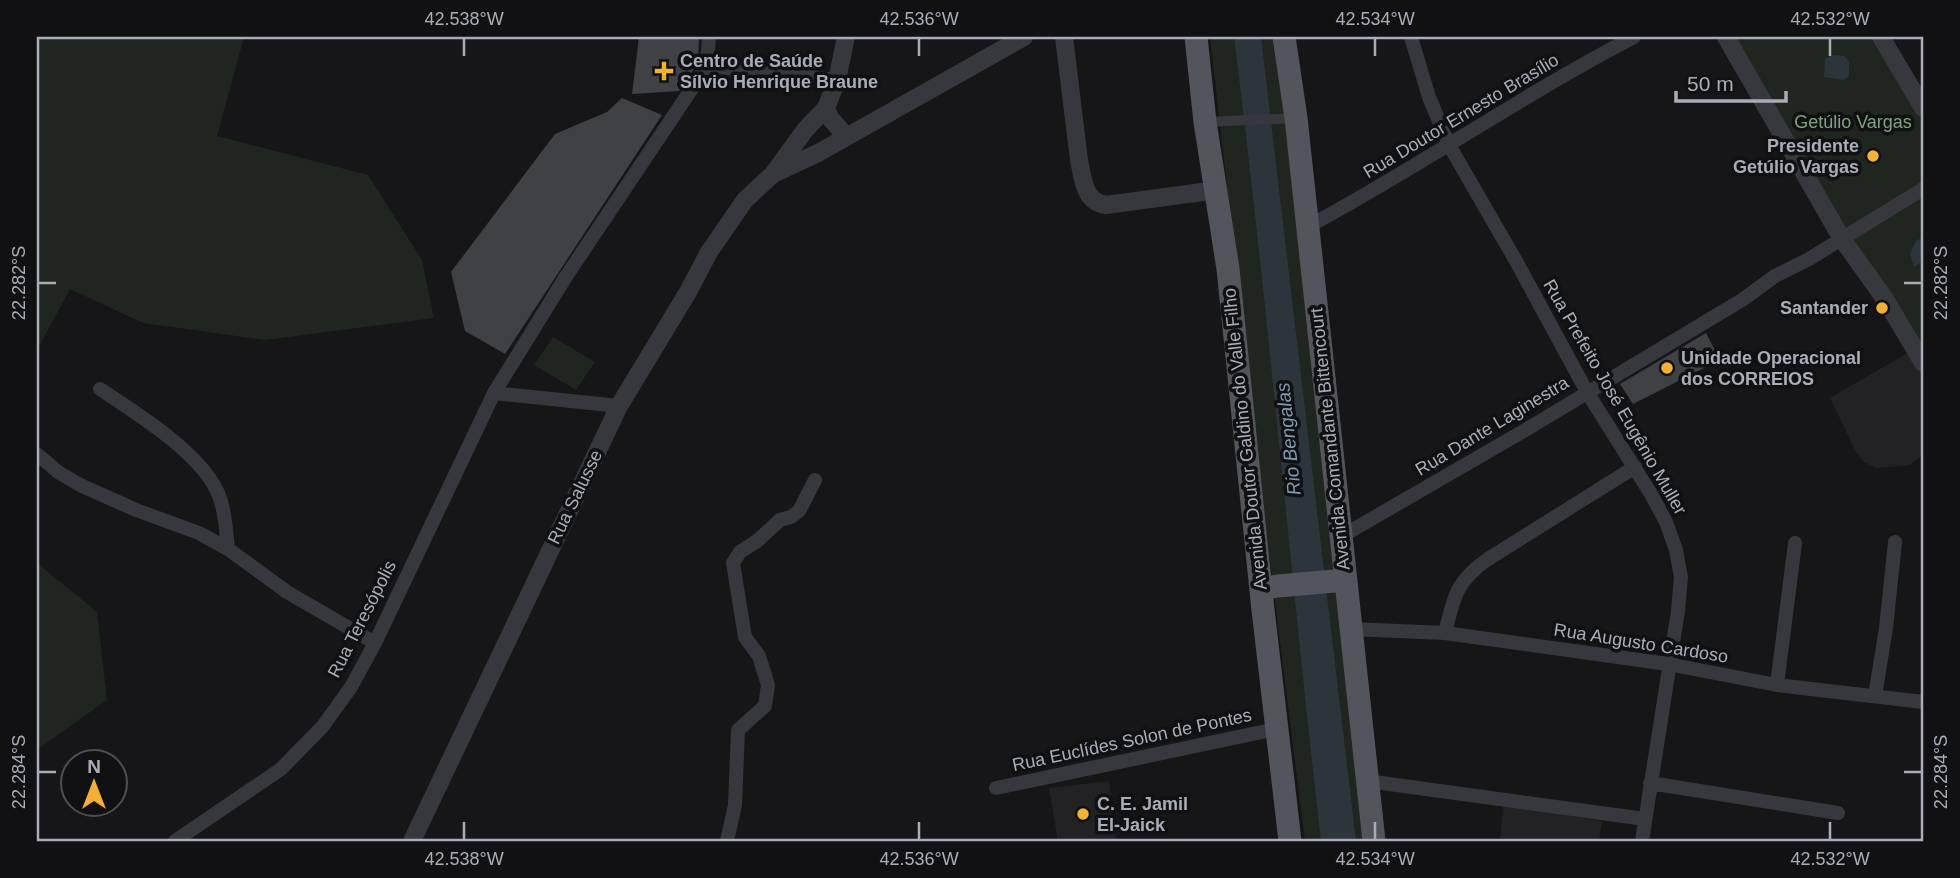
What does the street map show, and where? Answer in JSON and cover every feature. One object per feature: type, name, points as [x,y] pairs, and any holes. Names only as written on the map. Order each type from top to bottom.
[{"type":"main road","name":"Avenida Doutor Galdino do Valle Filho","points":[[1196,37],[1205,122],[1217,190],[1269,587],[1276,729],[1290,841]]},
{"type":"main road","name":"Avenida Comandante Bittencourt","points":[[1284,37],[1296,118],[1342,536],[1339,581],[1351,629],[1374,841]]},
{"type":"main road","points":[[1269,587],[1339,581]]},
{"type":"street","name":"Rua Teresópolis","points":[[175,841],[281,769],[323,726],[351,687],[375,643],[494,393],[565,278],[707,66],[709,37]]},
{"type":"street","points":[[773,174],[805,130],[826,108],[837,80],[846,37]]},
{"type":"street","points":[[773,174],[818,153],[1024,37]]},
{"type":"street","points":[[1065,37],[1079,160],[1090,198],[1096,204],[1106,205],[1217,190]]},
{"type":"street","name":"Rua Prefeito José Eugênio Muller","points":[[1411,37],[1429,97],[1449,145],[1587,392],[1661,513],[1676,550],[1681,577],[1678,611],[1642,841]]},
{"type":"street","name":"Rua Doutor Ernesto Brasílio","points":[[1307,227],[1369,194],[1634,37]]},
{"type":"street","points":[[1726,37],[1842,239],[1885,299],[1923,363]]},
{"type":"street","points":[[1881,37],[1923,108]]},
{"type":"street","points":[[707,66],[837,80]]},
{"type":"street","points":[[826,108],[830,118],[846,136]]},
{"type":"street","points":[[1205,122],[1296,118]]},
{"type":"street","name":"Rua Salusse","points":[[412,841],[619,405],[724,228],[745,200],[773,174]]},
{"type":"street","name":"Rua Dante Laginestra","points":[[1342,536],[1742,300],[1775,276],[1923,189]]},
{"type":"street","points":[[100,389],[165,435],[207,474],[218,491],[224,511],[228,549]]},
{"type":"street","points":[[494,393],[619,405]]},
{"type":"street","points":[[37,454],[79,485],[199,533],[228,549],[287,592],[375,643]]},
{"type":"street","points":[[1445,633],[1453,601],[1467,575],[1488,559],[1635,467]]},
{"type":"street","points":[[728,839],[735,806],[738,730],[765,706],[768,685],[759,656],[745,637],[733,563],[740,552],[780,520],[799,511],[815,480]]},
{"type":"street","points":[[1875,696],[1886,628],[1895,542]]},
{"type":"street","points":[[1777,685],[1795,543]]},
{"type":"street","name":"Rua Augusto Cardoso","points":[[1351,629],[1445,633],[1668,664],[1777,685],[1923,702]]},
{"type":"street","name":"Rua Euclídes Solon de Pontes","points":[[996,788],[1276,729]]},
{"type":"street","points":[[1367,781],[1645,819]]},
{"type":"street","points":[[1650,783],[1838,813]]},
{"type":"shaded area","points":[[1911,351],[1923,371],[1923,455],[1910,465],[1877,468],[1864,462],[1856,452],[1830,398]]},
{"type":"shaded area","name":"C. E. Jamil El-Jaick","points":[[1109,781],[1116,841],[1058,841],[1049,788]]},
{"type":"shaded area","points":[[1503,805],[1602,821],[1599,841],[1500,841]]},
{"type":"green space","points":[[37,37],[244,37],[217,136],[368,175],[422,260],[434,318],[265,340],[143,323],[70,289],[37,350]]},
{"type":"green space","points":[[1210,37],[1276,37],[1367,841],[1305,841]]},
{"type":"green space","name":"Getúlio Vargas","points":[[1726,37],[1881,37],[1923,108],[1923,363]]},
{"type":"green space","points":[[553,337],[595,362],[576,390],[534,365]]},
{"type":"green space","points":[[37,563],[97,612],[107,700],[37,750]]},
{"type":"water","name":"Rio Bengalas","points":[[1234,37],[1261,37],[1356,841],[1321,841],[1258,238]]},
{"type":"water","points":[[1833,55],[1844,56],[1849,62],[1849,76],[1844,80],[1824,77],[1825,59]]},
{"type":"water","points":[[1923,237],[1923,261],[1914,267],[1910,254],[1916,241]]},
{"type":"building","name":"Centro de Saúde Sílvio Henrique Braune","points":[[639,37],[699,37],[698,63],[679,91],[632,94]]},
{"type":"building","points":[[622,98],[662,115],[505,354],[465,331],[451,272],[555,134],[607,112]]},
{"type":"building","name":"Unidade Operacional dos CORREIOS","points":[[1706,333],[1720,360],[1633,404],[1620,384]]},
{"type":"place","name":"Centro de Saúde Sílvio Henrique Braune","points":[[664,71]]},
{"type":"place","name":"Presidente Getúlio Vargas","points":[[1873,156]]},
{"type":"place","name":"Santander","points":[[1882,308]]},
{"type":"place","name":"Unidade Operacional dos CORREIOS","points":[[1667,368]]},
{"type":"place","name":"C. E. Jamil El-Jaick","points":[[1083,814]]}]
